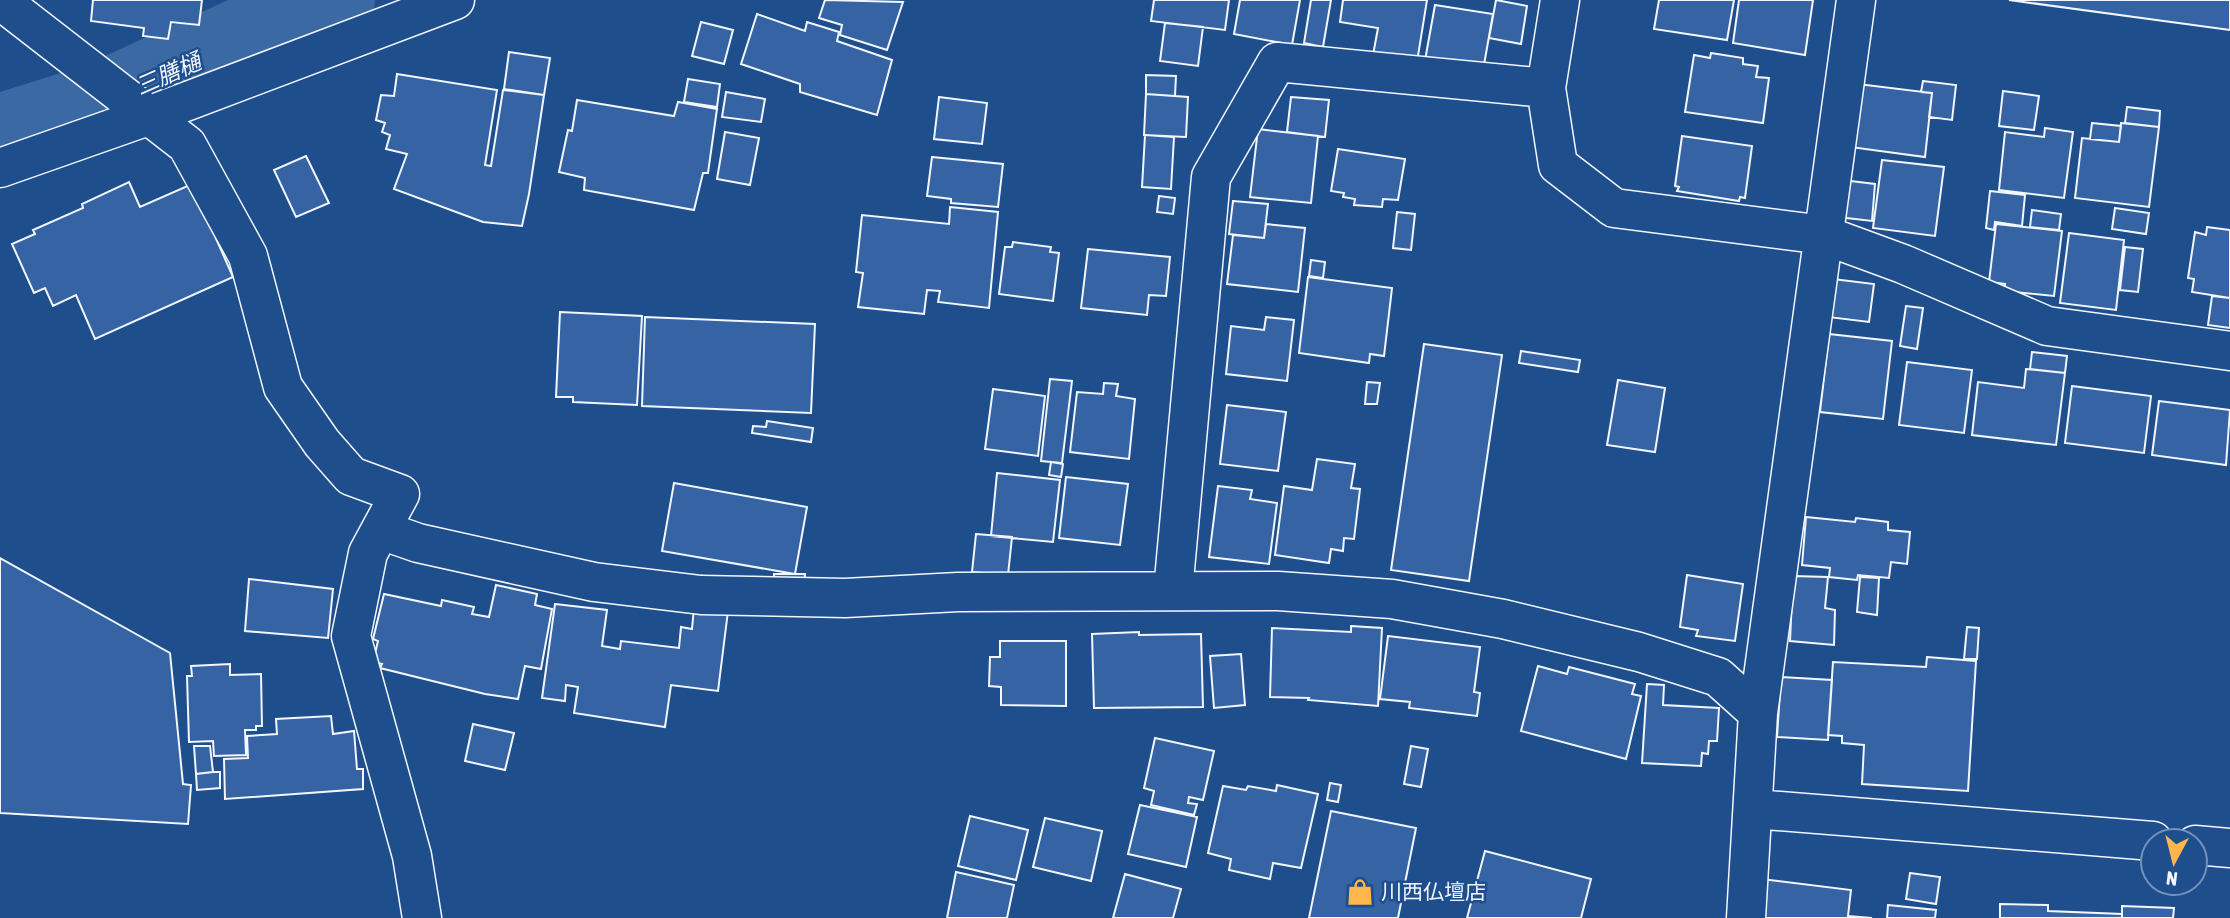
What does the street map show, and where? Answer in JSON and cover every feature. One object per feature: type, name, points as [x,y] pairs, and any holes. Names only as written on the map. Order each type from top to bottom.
[{"type":"street","points":[[0,0],[187,145],[248,256],[283,387],[321,443],[351,476],[400,494],[368,553],[351,636],[412,856],[422,918]]},
{"type":"street","points":[[0,168],[133,102],[455,0]]},
{"type":"street","points":[[1560,0],[1546,88],[1558,165],[1614,208],[1824,235],[1903,264],[2047,326],[2230,351]]},
{"type":"street","points":[[1746,918],[1758,713],[1856,0]]},
{"type":"street","points":[[1173,591],[1211,177],[1277,62],[1546,88]]},
{"type":"street","points":[[381,530],[418,543],[594,582],[701,595],[845,598],[958,592],[1278,591],[1392,599],[1503,618],[1639,652],[1718,677],[1758,713]]},
{"type":"street","points":[[1754,809],[2139,840]]},
{"type":"street","points":[[2209,846],[2230,848]]},
{"type":"building","points":[[93,0],[202,0],[199,25],[171,22],[168,39],[143,36],[144,28],[91,21]]},
{"type":"building","points":[[825,0],[903,2],[887,50],[840,35],[842,25],[819,18]]},
{"type":"building","points":[[1154,0],[1229,0],[1225,30],[1151,21]]},
{"type":"building","points":[[1240,0],[1300,0],[1292,45],[1234,34]]},
{"type":"building","points":[[1311,0],[1331,0],[1323,47],[1304,43]]},
{"type":"building","points":[[1343,0],[1427,0],[1417,62],[1373,55],[1378,28],[1340,22]]},
{"type":"building","points":[[1496,0],[1527,6],[1521,44],[1489,38]]},
{"type":"building","points":[[1659,0],[1734,0],[1727,40],[1654,29]]},
{"type":"building","points":[[1739,0],[1813,0],[1805,55],[1733,43]]},
{"type":"building","points":[[2009,0],[2230,0],[2230,30]]},
{"type":"building","points":[[1435,5],[1493,14],[1482,76],[1424,66]]},
{"type":"building","points":[[757,14],[805,31],[807,22],[839,32],[837,41],[892,60],[877,115],[800,92],[800,84],[741,64]]},
{"type":"building","points":[[701,22],[733,30],[724,64],[692,56]]},
{"type":"building","points":[[1165,23],[1203,27],[1198,66],[1160,61]]},
{"type":"building","points":[[509,52],[550,58],[544,95],[504,89]]},
{"type":"building","points":[[1711,53],[1743,58],[1743,64],[1758,66],[1756,77],[1769,78],[1763,123],[1685,112],[1694,55],[1710,58]]},
{"type":"building","points":[[397,74],[497,90],[485,165],[491,166],[503,90],[544,95],[522,226],[483,222],[394,189],[407,154],[386,149],[390,135],[382,132],[385,123],[376,120],[381,95],[394,96]]},
{"type":"building","points":[[1146,75],[1176,76],[1175,96],[1146,94]]},
{"type":"building","points":[[688,79],[720,84],[717,107],[684,102]]},
{"type":"building","points":[[1923,81],[1956,85],[1952,120],[1929,117],[1932,93],[1921,92]]},
{"type":"building","points":[[1858,84],[1932,93],[1925,157],[1850,147]]},
{"type":"building","points":[[2003,91],[2039,96],[2034,130],[1999,126]]},
{"type":"building","points":[[726,92],[765,99],[761,122],[722,117]]},
{"type":"building","points":[[1146,94],[1188,97],[1186,137],[1144,135]]},
{"type":"building","points":[[939,97],[987,103],[982,144],[934,139]]},
{"type":"building","points":[[1291,97],[1329,100],[1325,137],[1287,132]]},
{"type":"building","points":[[577,100],[674,116],[678,102],[717,109],[708,173],[703,173],[694,210],[584,190],[585,178],[559,172],[568,130],[572,131]]},
{"type":"building","points":[[2127,107],[2160,111],[2159,127],[2125,123]]},
{"type":"building","points":[[2092,123],[2121,126],[2119,142],[2090,139]]},
{"type":"building","points":[[2121,123],[2159,127],[2149,207],[2075,198],[2082,138],[2119,142]]},
{"type":"building","points":[[2045,128],[2073,132],[2064,198],[1999,190],[2005,132],[2044,137]]},
{"type":"building","points":[[1258,129],[1318,136],[1311,203],[1250,197]]},
{"type":"building","points":[[725,132],[759,138],[750,185],[717,179]]},
{"type":"building","points":[[1145,135],[1174,137],[1171,189],[1142,187]]},
{"type":"building","points":[[1682,136],[1752,146],[1745,198],[1740,197],[1739,201],[1677,191],[1679,187],[1675,186]]},
{"type":"building","points":[[1338,149],[1405,159],[1398,200],[1383,199],[1382,207],[1354,205],[1355,199],[1343,197],[1344,193],[1331,191]]},
{"type":"building","points":[[306,156],[329,203],[296,217],[274,170]]},
{"type":"building","points":[[932,157],[1003,164],[998,207],[951,203],[951,199],[927,196]]},
{"type":"building","points":[[1882,160],[1944,167],[1935,236],[1873,228]]},
{"type":"building","points":[[1842,180],[1875,184],[1872,221],[1838,217]]},
{"type":"building","points":[[129,182],[140,207],[192,184],[233,277],[95,339],[76,295],[53,306],[45,288],[34,293],[12,244],[35,234],[33,230],[83,208],[82,204]]},
{"type":"building","points":[[1990,191],[2025,195],[2022,226],[1995,222],[1994,230],[1986,228]]},
{"type":"building","points":[[1159,196],[1175,198],[1173,214],[1157,212]]},
{"type":"building","points":[[1233,201],[1268,204],[1264,238],[1229,234]]},
{"type":"building","points":[[950,207],[998,212],[989,308],[938,302],[940,291],[927,290],[924,314],[858,307],[863,273],[856,272],[862,215],[949,224]]},
{"type":"building","points":[[2115,208],[2149,213],[2146,234],[2112,229]]},
{"type":"building","points":[[2032,210],[2061,214],[2059,230],[2030,227]]},
{"type":"building","points":[[1397,212],[1415,214],[1411,250],[1393,248]]},
{"type":"building","points":[[1266,224],[1305,228],[1298,292],[1227,284],[1233,235],[1264,238]]},
{"type":"building","points":[[1996,224],[2062,231],[2054,296],[2005,291],[2005,284],[1989,282]]},
{"type":"building","points":[[2207,227],[2230,230],[2230,298],[2192,292],[2194,279],[2188,278],[2195,232],[2206,235]]},
{"type":"building","points":[[2069,233],[2124,240],[2116,310],[2060,303]]},
{"type":"building","points":[[1013,242],[1051,247],[1050,252],[1059,253],[1053,301],[999,294],[1005,247],[1012,247]]},
{"type":"building","points":[[2125,247],[2143,249],[2138,292],[2120,290]]},
{"type":"building","points":[[1088,249],[1170,257],[1166,296],[1149,295],[1147,315],[1081,308]]},
{"type":"building","points":[[1311,260],[1325,262],[1323,278],[1309,276]]},
{"type":"building","points":[[1308,277],[1392,288],[1384,356],[1370,354],[1369,363],[1299,353]]},
{"type":"building","points":[[1833,279],[1874,284],[1869,322],[1828,317]]},
{"type":"building","points":[[2212,296],[2230,298],[2230,328],[2208,325]]},
{"type":"building","points":[[1906,306],[1923,308],[1917,349],[1900,346]]},
{"type":"building","points":[[560,312],[642,316],[637,405],[573,402],[573,397],[556,397]]},
{"type":"building","points":[[645,317],[815,324],[811,413],[642,406]]},
{"type":"building","points":[[1266,317],[1294,320],[1287,381],[1226,374],[1231,326],[1264,330]]},
{"type":"building","points":[[1829,334],[1892,341],[1883,419],[1820,412]]},
{"type":"building","points":[[1424,344],[1502,355],[1469,581],[1391,570]]},
{"type":"building","points":[[1521,351],[1580,360],[1578,372],[1519,363]]},
{"type":"building","points":[[2032,352],[2067,356],[2065,373],[2030,369]]},
{"type":"building","points":[[1907,362],[1972,370],[1964,433],[1899,425]]},
{"type":"building","points":[[2026,369],[2065,373],[2056,445],[1972,435],[1978,382],[2024,388]]},
{"type":"building","points":[[1050,379],[1072,381],[1062,463],[1041,461]]},
{"type":"building","points":[[1618,380],[1665,388],[1655,452],[1607,445]]},
{"type":"building","points":[[1367,382],[1380,383],[1377,404],[1365,404]]},
{"type":"building","points":[[1104,383],[1118,384],[1116,396],[1135,399],[1129,459],[1070,452],[1077,392],[1103,394]]},
{"type":"building","points":[[2072,386],[2151,396],[2144,453],[2065,443]]},
{"type":"building","points":[[993,389],[1045,396],[1038,456],[985,449]]},
{"type":"building","points":[[2159,401],[2230,410],[2226,465],[2152,455]]},
{"type":"building","points":[[1227,405],[1286,412],[1278,471],[1220,464]]},
{"type":"building","points":[[767,421],[813,428],[811,442],[752,433],[753,426],[766,427]]},
{"type":"building","points":[[1317,459],[1355,464],[1351,488],[1360,489],[1354,539],[1344,538],[1343,551],[1331,549],[1329,563],[1275,555],[1284,486],[1312,490]]},
{"type":"building","points":[[1051,462],[1063,464],[1061,477],[1049,475]]},
{"type":"building","points":[[997,473],[1060,480],[1053,542],[991,536]]},
{"type":"building","points":[[1066,477],[1128,484],[1120,545],[1059,538]]},
{"type":"building","points":[[674,483],[807,507],[795,574],[662,551]]},
{"type":"building","points":[[1218,486],[1252,490],[1250,499],[1277,503],[1269,564],[1209,557]]},
{"type":"building","points":[[1806,517],[1888,522],[1888,530],[1910,532],[1907,564],[1891,562],[1889,578],[1858,575],[1857,580],[1829,577],[1830,568],[1802,565]]},
{"type":"building","points":[[976,534],[1012,537],[1008,575],[972,572]]},
{"type":"building","points":[[0,558],[170,653],[183,784],[191,785],[188,824],[0,813]]},
{"type":"building","points":[[774,574],[805,574],[804,590],[774,591]]},
{"type":"building","points":[[1687,575],[1743,584],[1735,641],[1696,636],[1698,630],[1680,627]]},
{"type":"building","points":[[1793,576],[1828,577],[1825,608],[1835,610],[1834,645],[1790,641]]},
{"type":"building","points":[[1860,577],[1879,578],[1877,615],[1857,612]]},
{"type":"building","points":[[249,579],[333,589],[328,638],[245,631]]},
{"type":"building","points":[[496,585],[537,594],[535,605],[552,609],[541,669],[525,666],[518,699],[485,694],[380,668],[382,664],[373,662],[378,641],[373,639],[384,594],[441,606],[442,600],[474,607],[472,614],[489,617]]},
{"type":"building","points":[[555,604],[607,610],[602,646],[620,649],[621,641],[679,648],[681,627],[692,629],[694,607],[728,611],[718,691],[671,685],[665,727],[574,713],[578,687],[566,685],[565,701],[542,698]]},
{"type":"building","points":[[1351,626],[1382,628],[1378,706],[1308,700],[1309,698],[1270,697],[1272,628],[1351,632]]},
{"type":"building","points":[[1967,627],[1979,628],[1977,659],[1964,659]]},
{"type":"building","points":[[1139,632],[1139,635],[1201,634],[1203,707],[1094,708],[1092,634]]},
{"type":"building","points":[[1388,636],[1480,647],[1474,692],[1480,693],[1477,716],[1409,708],[1410,702],[1380,699]]},
{"type":"building","points":[[1000,641],[1066,641],[1066,706],[1001,705],[1001,687],[989,686],[990,657],[1000,657]]},
{"type":"building","points":[[1241,654],[1245,705],[1214,708],[1210,656]]},
{"type":"building","points":[[1927,657],[1976,661],[1968,791],[1862,784],[1864,745],[1842,743],[1842,736],[1828,735],[1833,662],[1926,667]]},
{"type":"building","points":[[230,664],[230,675],[261,674],[262,726],[256,726],[256,730],[245,730],[246,755],[214,756],[213,741],[189,742],[187,676],[192,676],[191,666]]},
{"type":"building","points":[[1538,666],[1567,674],[1569,667],[1635,684],[1632,694],[1641,696],[1626,759],[1521,731]]},
{"type":"building","points":[[1781,677],[1832,680],[1828,740],[1777,737]]},
{"type":"building","points":[[1647,684],[1664,685],[1663,705],[1719,708],[1717,741],[1709,741],[1708,754],[1702,753],[1701,766],[1642,763]]},
{"type":"building","points":[[331,716],[333,734],[354,731],[357,769],[363,769],[363,789],[225,799],[224,759],[248,758],[247,736],[277,734],[276,719]]},
{"type":"building","points":[[473,724],[514,733],[505,770],[465,761]]},
{"type":"building","points":[[1155,738],[1214,751],[1203,800],[1189,797],[1188,803],[1197,804],[1194,815],[1151,805],[1154,791],[1144,788]]},
{"type":"building","points":[[194,746],[210,746],[213,772],[196,774]]},
{"type":"building","points":[[1411,746],[1428,749],[1421,787],[1404,784]]},
{"type":"building","points":[[220,772],[220,788],[197,790],[196,774]]},
{"type":"building","points":[[1330,783],[1341,785],[1338,802],[1327,800]]},
{"type":"building","points":[[1277,785],[1318,794],[1301,868],[1273,863],[1270,879],[1229,870],[1231,859],[1208,853],[1223,786],[1246,790],[1248,786],[1276,791]]},
{"type":"building","points":[[1140,805],[1197,817],[1186,867],[1128,854]]},
{"type":"building","points":[[1331,811],[1416,828],[1398,918],[1309,918]]},
{"type":"building","points":[[970,816],[1028,830],[1016,880],[958,866]]},
{"type":"building","points":[[1045,818],[1102,831],[1091,881],[1033,867]]},
{"type":"building","points":[[1485,851],[1591,879],[1581,918],[1467,918]]},
{"type":"building","points":[[956,872],[1014,885],[1007,918],[947,918]]},
{"type":"building","points":[[1910,873],[1940,877],[1936,904],[1906,899]]},
{"type":"building","points":[[1125,874],[1181,889],[1173,918],[1113,918]]},
{"type":"building","points":[[1753,878],[1851,890],[1848,916],[1872,918],[1749,918]]},
{"type":"building","points":[[2000,904],[2048,905],[2048,911],[2122,914],[2122,918],[2000,918]]},
{"type":"building","points":[[1888,905],[1936,910],[1935,918],[1887,918]]},
{"type":"building","points":[[2122,906],[2174,908],[2173,918],[2122,918]]},
{"type":"waterway","name":"三膳樋","points":[[0,137],[99,106],[332,0]]},
{"type":"place","name":"川西仏壇店","points":[[1360,892]]}]
